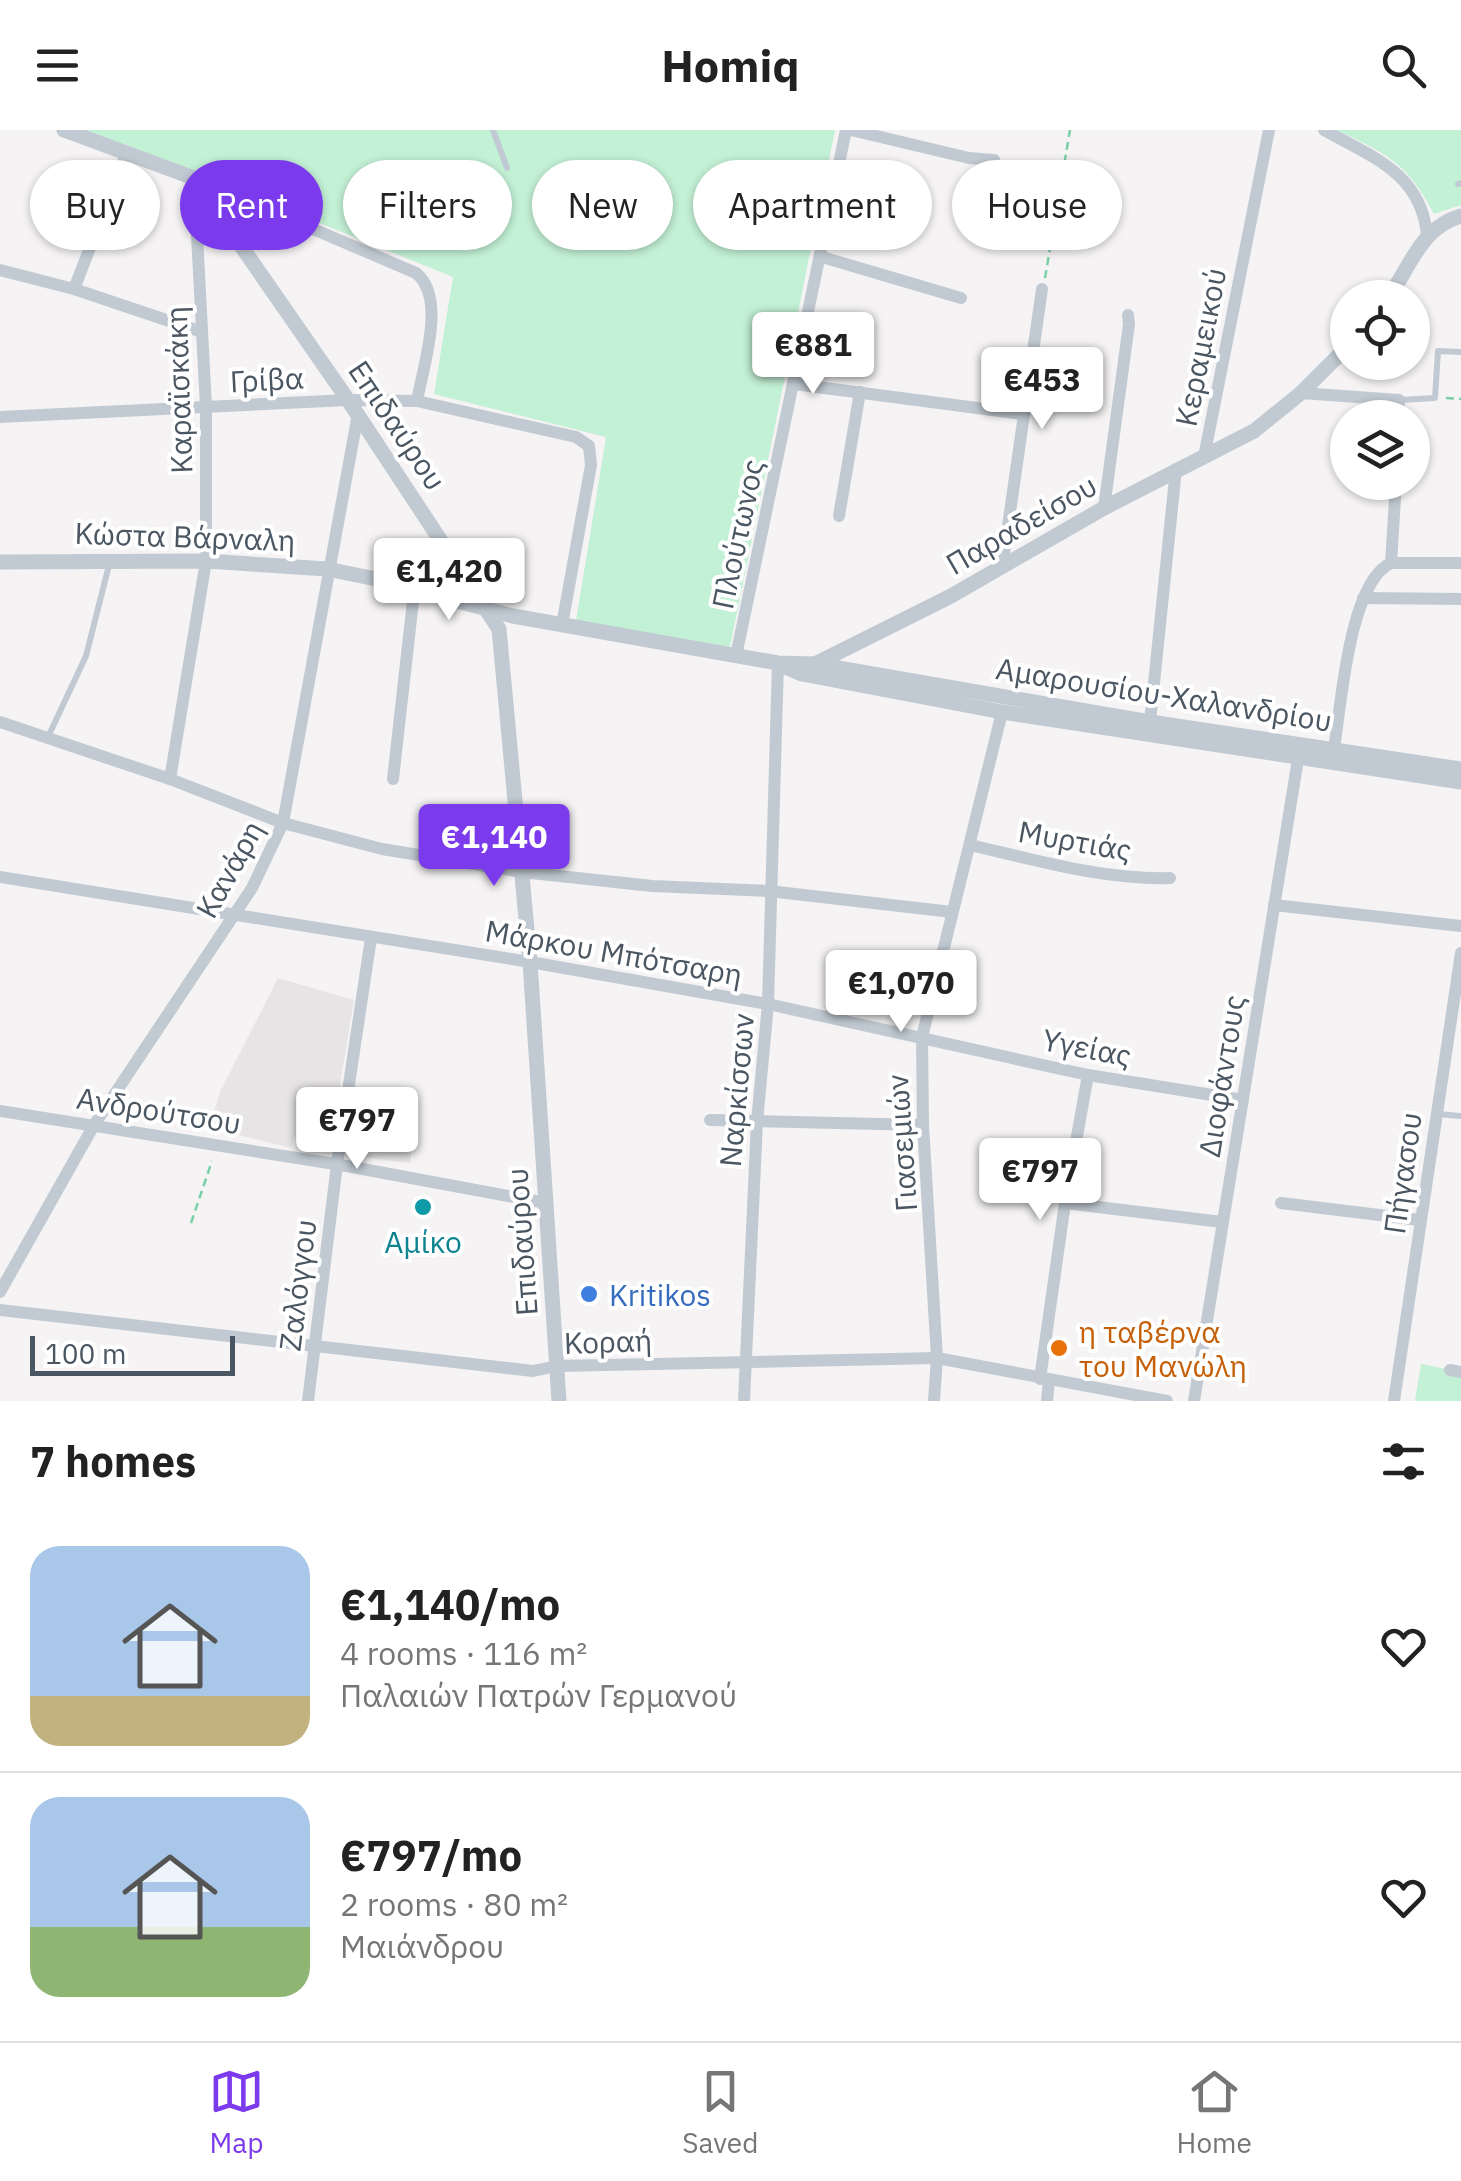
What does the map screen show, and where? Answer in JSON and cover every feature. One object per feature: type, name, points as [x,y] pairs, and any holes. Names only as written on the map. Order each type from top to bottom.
[{"type":"street","points":[[63,130],[180,172]]},
{"type":"street","points":[[848,130],[969,158],[994,160]]},
{"type":"street","name":"Πλούτωνος","points":[[736,656],[848,130]]},
{"type":"street","name":"Κεραμεικού","points":[[1204,457],[1269,130]]},
{"type":"street","points":[[1324,130],[1382,163],[1409,184],[1422,206],[1427,235]]},
{"type":"street","points":[[74,289],[128,152]]},
{"type":"street","points":[[1399,280],[1427,235],[1461,216]]},
{"type":"street","points":[[323,233],[424,280],[434,306],[417,401]]},
{"type":"street","name":"Καραϊσκάκη","points":[[170,779],[206,561],[206,407],[198,250]]},
{"type":"street","name":"Επιδαύρου","points":[[244,250],[456,561],[502,640],[530,962],[559,1401]]},
{"type":"street","points":[[822,257],[961,298]]},
{"type":"street","points":[[0,270],[74,289],[202,332]]},
{"type":"street","points":[[1002,568],[1042,289]]},
{"type":"street","points":[[1104,508],[1130,324],[1128,315]]},
{"type":"street","name":"Παραδείσου","points":[[815,664],[1002,568],[1176,469],[1254,431],[1330,364]]},
{"type":"street","points":[[794,384],[1022,414]]},
{"type":"street","points":[[839,516],[860,392]]},
{"type":"street","points":[[1301,393],[1399,400]]},
{"type":"street","name":"Γρίβα","points":[[0,418],[206,407],[353,407],[417,401],[576,436],[589,446],[591,465],[562,625]]},
{"type":"street","name":"Κανάρη","points":[[0,1292],[94,1125],[234,915],[284,823],[353,407]]},
{"type":"street","points":[[1150,722],[1176,469]]},
{"type":"street","points":[[1391,563],[1395,500]]},
{"type":"street","name":"Κώστα Βάρναλη","points":[[0,562],[206,561],[327,570],[376,579],[513,616],[778,663],[815,664],[858,672]]},
{"type":"street","points":[[393,779],[414,601],[456,561]]},
{"type":"street","points":[[1334,748],[1363,598],[1380,570],[1391,563],[1461,562]]},
{"type":"street","points":[[1363,598],[1461,599]]},
{"type":"street","points":[[502,640],[506,622],[513,616]]},
{"type":"street","points":[[863,640],[856,657],[858,672],[868,688]]},
{"type":"street","name":"Κώστα Βάρναλη","points":[[778,663],[802,674],[868,688]]},
{"type":"street","name":"Ναρκίσσων","points":[[744,1401],[757,1122],[768,1004],[778,663]]},
{"type":"street","name":"Αμαρουσίου-Χαλανδρίου","points":[[858,672],[1461,770]]},
{"type":"street","name":"Αμαρουσίου-Χαλανδρίου","points":[[868,688],[1461,782]]},
{"type":"street","name":"Γιασεμιών","points":[[934,1401],[938,1358],[922,1124],[922,1037],[1002,712]]},
{"type":"street","points":[[0,722],[170,779],[284,823],[382,849],[522,872],[652,886],[769,891],[952,912]]},
{"type":"street","name":"Διοφάντους","points":[[1194,1401],[1298,759]]},
{"type":"street","name":"Μυρτιάς","points":[[970,845],[1082,869],[1140,878],[1170,878]]},
{"type":"street","name":"Μάρκου Μπότσαρη","points":[[0,877],[530,962],[768,1004],[922,1037]]},
{"type":"street","points":[[1274,905],[1461,926]]},
{"type":"street","name":"Ζαλόγγου","points":[[308,1401],[337,1164],[371,938]]},
{"type":"street","name":"Πήγασου","points":[[1394,1401],[1461,953]]},
{"type":"street","name":"Υγείας","points":[[922,1037],[1088,1075],[1243,1100]]},
{"type":"street","points":[[1047,1401],[1044,1379],[1065,1202],[1088,1075]]},
{"type":"street","name":"Ανδρούτσου","points":[[0,1111],[337,1164],[546,1203]]},
{"type":"street","points":[[710,1120],[922,1124]]},
{"type":"street","points":[[1065,1202],[1222,1222]]},
{"type":"street","points":[[1281,1203],[1420,1220]]},
{"type":"street","name":"Κοραή","points":[[0,1310],[518,1370],[938,1358],[1167,1401]]},
{"type":"lane","points":[[493,130],[504,160]]},
{"type":"lane","points":[[1399,400],[1435,398],[1438,351],[1461,352]]},
{"type":"lane","points":[[47,738],[86,656],[110,559]]},
{"type":"lane","points":[[1436,1114],[1461,1116]]},
{"type":"path","points":[[1042,289],[1070,130]]},
{"type":"path","points":[[1435,398],[1461,399]]},
{"type":"path","points":[[190,1223],[217,1145]]},
{"type":"shaded area","points":[[278,978],[354,1000],[329,1152],[320,1151],[320,1140],[294,1137],[292,1148],[209,1128],[220,1092]]},
{"type":"shaded area","points":[[360,1103],[416,1110],[410,1163],[354,1156]]},
{"type":"green space","points":[[83,130],[835,130],[829,160],[693,160],[693,250],[811,250],[730,647],[576,621],[606,437],[434,394],[453,277],[386,250],[512,250],[512,160],[343,160],[343,233],[323,224],[323,160],[180,160],[180,167]]},
{"type":"green space","points":[[1336,130],[1461,130],[1461,205],[1434,214],[1405,171],[1369,146]]},
{"type":"green space","points":[[1421,1364],[1461,1372],[1461,1401],[1415,1401]]},
{"type":"place","name":"Αμίκο","points":[[423,1207]]},
{"type":"place","name":"Kritikos","points":[[589,1294]]},
{"type":"place","name":"η ταβέρνα του Μανώλη","points":[[1059,1348]]}]
